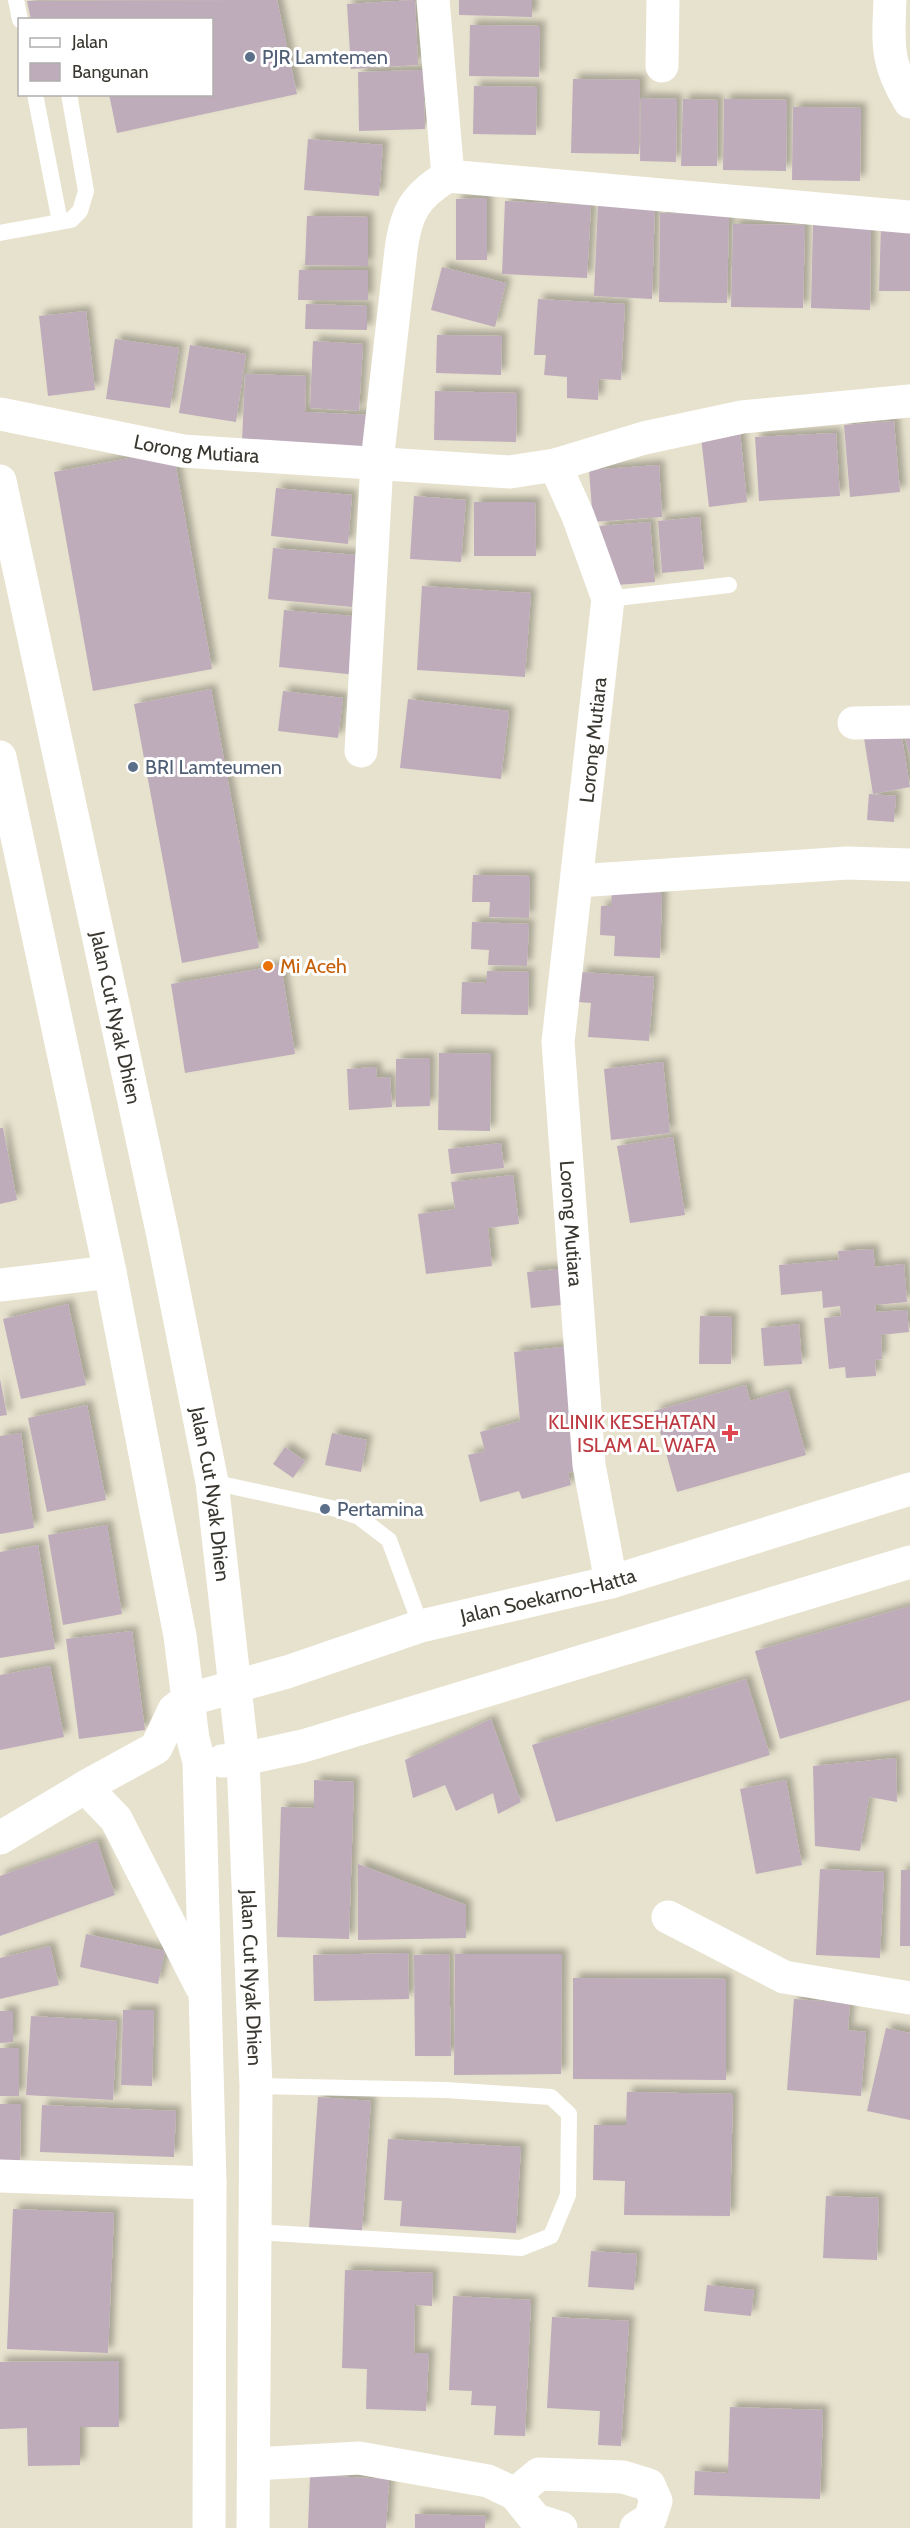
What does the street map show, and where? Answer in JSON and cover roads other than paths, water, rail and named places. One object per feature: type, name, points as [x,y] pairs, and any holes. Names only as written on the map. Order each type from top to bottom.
[{"type":"main road","points":[[434,0],[448,176]]},
{"type":"main road","points":[[662,66],[663,0]]},
{"type":"main road","points":[[890,0],[888,46],[891,64],[910,102]]},
{"type":"main road","points":[[361,752],[377,462],[405,224],[420,196],[428,188],[448,176],[910,217]]},
{"type":"main road","points":[[555,465],[644,438],[742,417],[910,401]]},
{"type":"main road","name":"Lorong Mutiara","points":[[0,414],[183,451],[510,472],[555,465],[578,516],[608,598],[578,881],[558,1042],[589,1465],[611,1582]]},
{"type":"main road","name":"Jalan Cut Nyak Dhien","points":[[0,481],[162,1231],[212,1482],[243,1759],[256,2086],[253,2528]]},
{"type":"main road","points":[[854,723],[910,722]]},
{"type":"main road","points":[[0,758],[110,1272],[180,1636],[199,1762],[210,2183],[210,2528]]},
{"type":"main road","points":[[578,881],[847,863],[910,865]]},
{"type":"main road","points":[[0,1285],[110,1272]]},
{"type":"main road","name":"Jalan Soekarno-Hatta","points":[[188,1700],[287,1672],[421,1626],[611,1582],[910,1489]]},
{"type":"main road","points":[[156,1748],[186,1763],[243,1759],[303,1746],[910,1562]]},
{"type":"main road","points":[[0,1838],[156,1748],[174,1710],[188,1700]]},
{"type":"main road","points":[[85,1787],[116,1819],[205,1996]]},
{"type":"main road","points":[[668,1917],[784,1977],[910,1998]]},
{"type":"main road","points":[[0,2176],[210,2183]]},
{"type":"main road","points":[[254,2464],[359,2458],[488,2481],[515,2494],[536,2520],[561,2528]]},
{"type":"main road","points":[[515,2494],[539,2474],[624,2477],[649,2485],[656,2501],[650,2519],[636,2528]]},
{"type":"lane","points":[[16,0],[20,18]]},
{"type":"lane","points":[[35,96],[60,222]]},
{"type":"lane","points":[[0,233],[71,220],[80,211],[86,191],[69,96]]},
{"type":"lane","points":[[608,598],[729,585]]},
{"type":"lane","points":[[212,1482],[359,1516],[389,1540],[421,1626]]},
{"type":"lane","points":[[255,2232],[521,2248],[551,2236],[568,2195],[568,2114],[551,2097],[446,2090],[256,2086]]},
{"type":"place","name":"PJR Lamtemen","points":[[250,57]]},
{"type":"place","name":"BRI Lamteumen","points":[[133,767]]},
{"type":"place","name":"Mi Aceh","points":[[268,966]]},
{"type":"place","name":"KLINIK KESEHATAN ISLAM AL WAFA","points":[[730,1433]]},
{"type":"place","name":"Pertamina","points":[[325,1509]]}]
